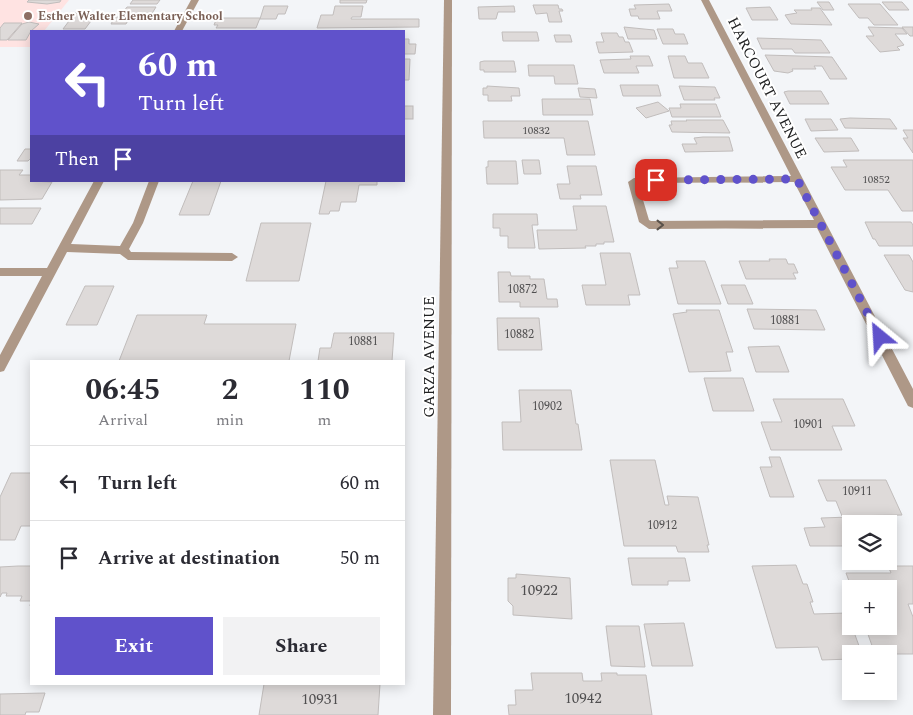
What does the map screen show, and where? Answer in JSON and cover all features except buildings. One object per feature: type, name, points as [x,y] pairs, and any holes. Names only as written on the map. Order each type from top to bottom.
[{"type":"street","points":[[179,30],[195,0]]},
{"type":"street","name":"GARZA AVENUE","points":[[442,715],[448,0]]},
{"type":"street","name":"HARCOURT AVENUE","points":[[704,0],[913,402]]},
{"type":"street","points":[[797,179],[637,180],[633,182],[644,222],[649,225],[821,224]]},
{"type":"street","points":[[0,367],[98,182]]},
{"type":"street","points":[[123,250],[138,223],[154,182]]},
{"type":"street","points":[[64,248],[123,250],[128,256],[232,257]]},
{"type":"street","points":[[0,272],[50,272]]},
{"type":"shaded area","name":"Esther Walter Elementary School","points":[[0,0],[69,0],[45,30],[30,30],[30,47],[0,47]]},
{"type":"place","name":"Esther Walter Elementary School","points":[[28,16]]},
{"type":"route","points":[[656,180],[797,179],[880,337]]}]
